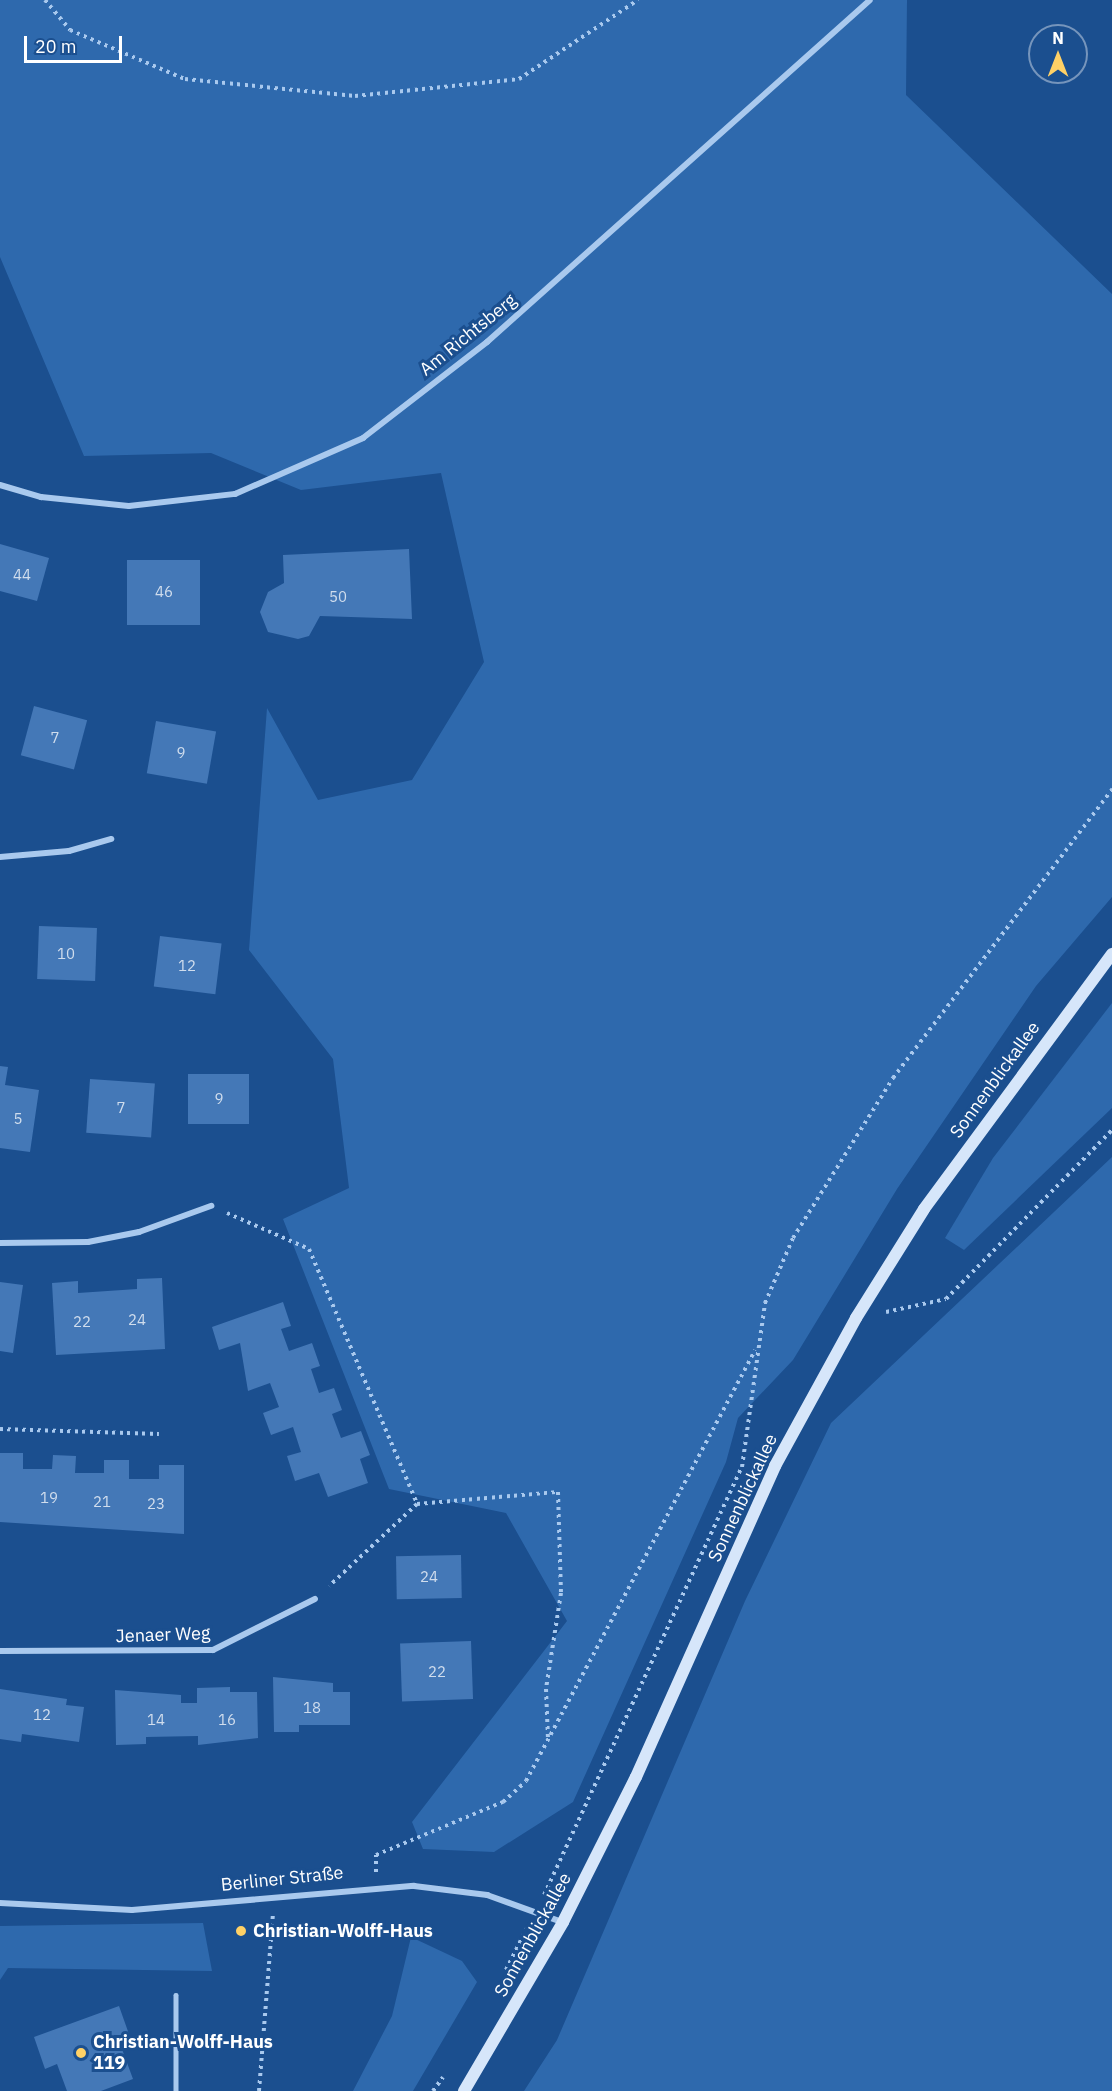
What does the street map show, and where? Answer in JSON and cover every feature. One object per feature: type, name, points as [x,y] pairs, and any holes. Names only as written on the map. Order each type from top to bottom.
[{"type":"main road","name":"Sonnenblickallee","points":[[464,2091],[563,1922],[636,1778],[775,1466],[856,1318],[924,1209],[1112,954]]},
{"type":"street","name":"Am Richtsberg","points":[[0,485],[41,497],[129,506],[235,494],[363,438],[488,342],[870,0]]},
{"type":"street","points":[[0,856],[69,851],[111,839]]},
{"type":"street","points":[[0,1243],[88,1242],[139,1232],[211,1206]]},
{"type":"street","name":"Jenaer Weg","points":[[0,1651],[213,1650],[315,1599]]},
{"type":"street","name":"Berliner Straße","points":[[0,1903],[132,1910],[376,1887],[462,1889],[536,1911],[563,1922]]},
{"type":"lane","points":[[176,1995],[176,2091]]},
{"type":"path","points":[[45,0],[70,30],[185,79],[355,96],[519,79],[638,0]]},
{"type":"path","points":[[504,1973],[536,1911],[742,1467],[757,1347],[765,1303],[793,1238],[893,1078],[1112,789]]},
{"type":"path","points":[[856,1318],[945,1299],[1112,1130]]},
{"type":"path","points":[[211,1206],[309,1250],[417,1504]]},
{"type":"path","points":[[376,1887],[376,1855],[503,1802],[525,1781],[757,1347]]},
{"type":"path","points":[[0,1429],[159,1434]]},
{"type":"path","points":[[315,1599],[417,1504],[558,1492],[561,1593],[546,1689],[548,1740]]},
{"type":"path","points":[[259,2091],[273,1895]]},
{"type":"path","points":[[433,2091],[449,2067]]},
{"type":"shaded area","points":[[0,0],[907,0],[906,95],[1112,294],[1112,897],[1036,986],[897,1189],[793,1360],[738,1418],[726,1462],[573,1802],[494,1852],[423,1849],[412,1822],[567,1621],[506,1513],[389,1489],[283,1219],[349,1188],[333,1059],[249,950],[267,708],[318,800],[412,780],[484,662],[441,473],[301,490],[211,453],[84,456],[0,257]]},
{"type":"shaded area","points":[[1112,1003],[1112,1108],[964,1250],[945,1238],[993,1158]]},
{"type":"shaded area","points":[[1112,1157],[1112,2091],[524,2091],[557,2040],[745,1601],[831,1423]]},
{"type":"shaded area","points":[[203,1923],[212,1971],[8,1968],[0,1980],[0,1926]]},
{"type":"shaded area","points":[[411,1937],[462,1961],[477,1982],[413,2091],[353,2091],[392,2016]]},
{"type":"building","points":[[0,544],[49,558],[37,601],[0,591]]},
{"type":"building","points":[[409,549],[412,619],[320,616],[309,636],[298,639],[268,632],[260,612],[268,592],[284,583],[283,555]]},
{"type":"building","points":[[127,560],[200,560],[200,625],[127,625]]},
{"type":"building","points":[[34,706],[87,720],[74,769],[21,755]]},
{"type":"building","points":[[156,721],[216,732],[207,784],[147,773]]},
{"type":"building","points":[[39,926],[97,928],[95,981],[37,979]]},
{"type":"building","points":[[160,936],[222,944],[215,994],[154,987]]},
{"type":"building","points":[[0,1066],[8,1067],[5,1085],[39,1090],[30,1152],[0,1148]]},
{"type":"building","points":[[188,1074],[249,1074],[249,1124],[188,1124]]},
{"type":"building","points":[[90,1079],[155,1084],[151,1137],[86,1133]]},
{"type":"building","points":[[162,1278],[165,1349],[56,1355],[52,1283],[78,1281],[78,1293],[137,1289],[137,1279]]},
{"type":"building","points":[[0,1282],[23,1285],[13,1353],[0,1351]]},
{"type":"building","points":[[283,1302],[291,1326],[281,1329],[289,1351],[312,1343],[320,1366],[311,1369],[319,1393],[334,1388],[342,1410],[332,1414],[341,1438],[361,1431],[370,1455],[360,1459],[368,1483],[328,1497],[319,1473],[295,1481],[287,1456],[301,1452],[293,1427],[271,1435],[263,1413],[279,1407],[270,1383],[248,1391],[240,1343],[219,1350],[212,1327]]},
{"type":"building","points":[[0,1453],[23,1453],[23,1469],[52,1469],[53,1455],[76,1456],[75,1473],[104,1473],[104,1460],[129,1460],[129,1479],[159,1479],[159,1465],[184,1465],[184,1534],[0,1522]]},
{"type":"building","points":[[461,1555],[462,1598],[397,1599],[396,1556]]},
{"type":"building","points":[[471,1641],[473,1699],[402,1701],[400,1643]]},
{"type":"building","points":[[273,1677],[333,1683],[333,1692],[350,1692],[350,1725],[299,1725],[299,1732],[274,1732]]},
{"type":"building","points":[[230,1687],[230,1692],[257,1692],[258,1738],[198,1745],[198,1736],[146,1737],[146,1744],[116,1745],[115,1690],[181,1695],[181,1703],[197,1703],[197,1688]]},
{"type":"building","points":[[0,1689],[67,1699],[66,1705],[84,1707],[79,1742],[22,1734],[21,1742],[0,1739]]},
{"type":"building","name":"Christian-Wolff-Haus 119","points":[[119,2006],[130,2037],[119,2041],[133,2079],[101,2091],[67,2091],[57,2064],[45,2069],[34,2037]]},
{"type":"place","name":"Christian-Wolff-Haus","points":[[241,1931]]},
{"type":"place","name":"Christian-Wolff-Haus 119","points":[[81,2053]]}]
